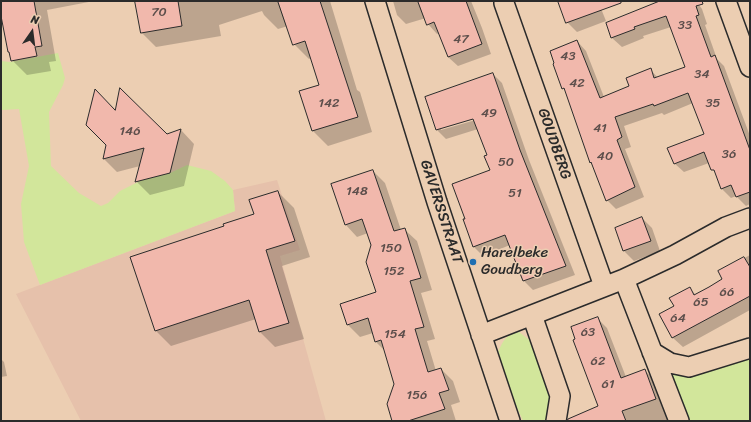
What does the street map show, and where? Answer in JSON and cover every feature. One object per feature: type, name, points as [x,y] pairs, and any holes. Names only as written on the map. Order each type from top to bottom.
[{"type":"street","name":"GAVERSSTRAAT","points":[[375,1],[437,202],[510,421]]},
{"type":"street","points":[[726,1],[750,67]]},
{"type":"street","name":"GOUDBERG","points":[[504,3],[604,286]]},
{"type":"street","points":[[481,335],[624,279],[675,255],[726,227],[750,218]]},
{"type":"street","points":[[624,279],[679,421]]},
{"type":"street","points":[[532,315],[560,396],[556,421]]},
{"type":"street","points":[[652,352],[670,363],[689,367],[750,348]]},
{"type":"shaded area","points":[[277,180],[300,250],[280,256],[326,421],[81,421],[16,294],[235,211],[233,190]]},
{"type":"green space","points":[[58,53],[65,78],[49,112],[51,166],[79,193],[101,206],[108,203],[120,191],[142,180],[170,173],[187,165],[211,171],[225,181],[233,190],[235,211],[40,285],[24,242],[21,204],[29,166],[19,109],[2,110],[1,61],[10,62]]},
{"type":"green space","points":[[519,332],[532,342],[553,399],[548,421],[523,421],[515,403],[498,352],[508,336]]},
{"type":"green space","points":[[750,355],[750,421],[686,421],[667,368]]},
{"type":"building","points":[[1,1],[34,1],[42,46],[35,47],[37,56],[11,61],[1,16]]},
{"type":"building","points":[[135,1],[178,1],[182,26],[141,33]]},
{"type":"building","points":[[278,1],[320,1],[358,117],[312,131],[299,91],[319,85],[305,41],[293,45]]},
{"type":"building","points":[[418,1],[466,1],[482,44],[448,57],[434,22],[427,25]]},
{"type":"building","points":[[558,1],[621,1],[621,3],[566,23]]},
{"type":"building","points":[[660,1],[702,1],[703,4],[696,6],[699,15],[696,16],[711,57],[715,55],[750,150],[750,192],[736,197],[731,185],[721,189],[714,170],[711,170],[704,152],[674,164],[667,148],[704,134],[688,93],[654,106],[653,104],[615,117],[622,137],[617,140],[635,187],[606,201],[591,162],[590,163],[564,88],[562,89],[550,51],[577,40],[600,98],[629,86],[626,78],[651,68],[654,78],[685,67],[666,16],[634,27],[635,29],[611,38],[606,23]]},
{"type":"building","points":[[493,73],[520,150],[566,266],[523,281],[505,235],[473,247],[463,219],[465,219],[452,184],[490,170],[484,156],[487,155],[473,119],[436,130],[425,97]]},
{"type":"building","points":[[120,88],[167,134],[181,129],[170,173],[135,182],[144,148],[103,159],[106,145],[86,125],[95,89],[115,110]]},
{"type":"building","points":[[373,170],[394,231],[405,228],[421,278],[410,281],[424,327],[415,329],[428,372],[441,368],[449,390],[439,393],[445,409],[408,421],[392,421],[387,404],[394,384],[381,340],[375,342],[368,318],[347,325],[340,304],[376,292],[366,262],[371,245],[362,219],[345,225],[331,184]]},
{"type":"building","points":[[278,191],[295,241],[266,250],[289,323],[259,332],[249,300],[155,331],[130,257],[224,226],[223,224],[254,214],[249,200]]},
{"type":"building","points":[[642,217],[651,241],[623,251],[615,228]]},
{"type":"building","points":[[744,257],[750,267],[750,296],[672,338],[659,314],[674,306],[669,298],[690,287],[694,295],[709,287],[722,279],[718,271]]},
{"type":"building","points":[[598,317],[621,378],[645,369],[656,399],[622,411],[626,421],[567,421],[568,419],[598,406],[573,340],[575,339],[571,327]]},
{"type":"place","name":"Harelbeke Goudberg","points":[[473,262]]}]
